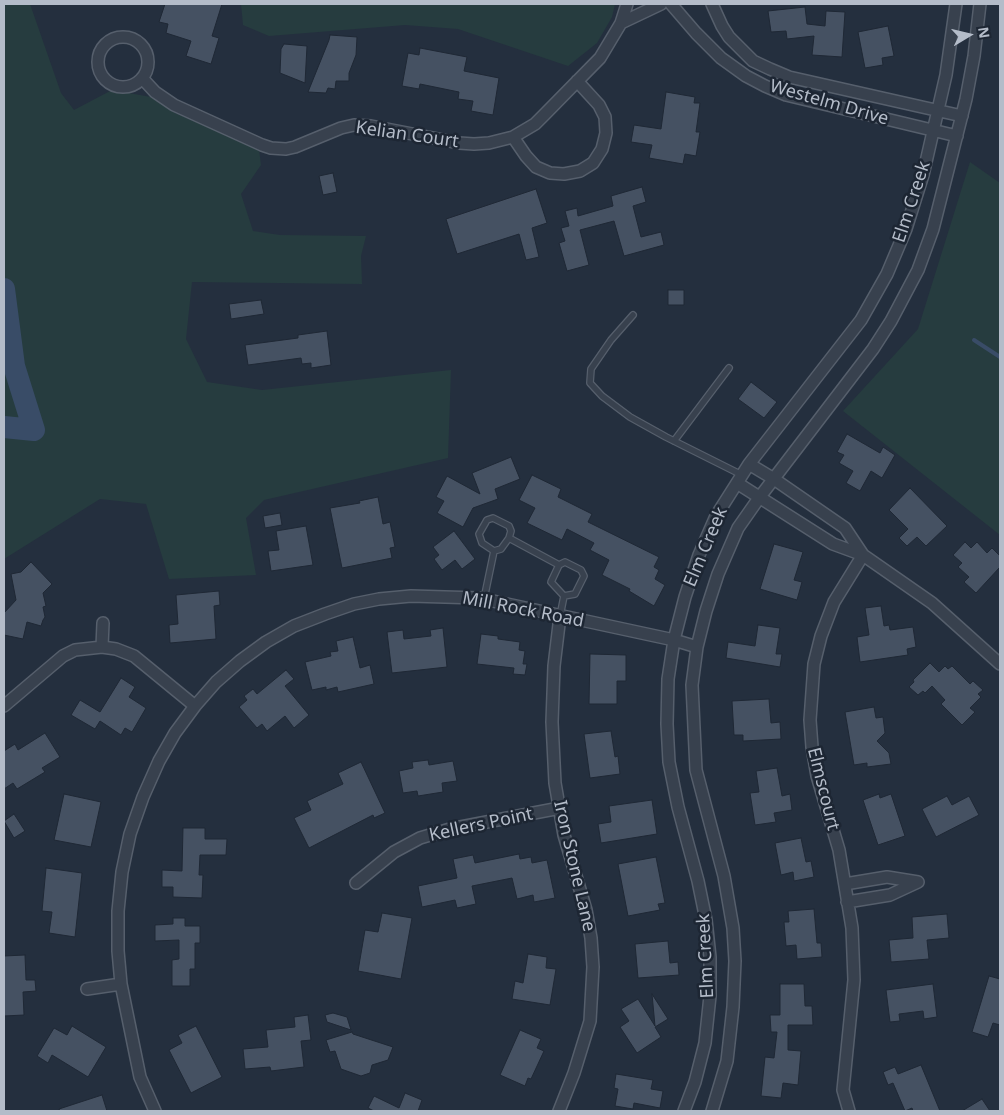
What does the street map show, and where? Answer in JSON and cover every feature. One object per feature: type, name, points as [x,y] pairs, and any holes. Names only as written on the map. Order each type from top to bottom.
[{"type":"street","name":"Kelian Court","points":[[142,78],[155,92],[174,105],[271,148],[295,147],[341,128],[354,125],[371,126],[466,144],[489,143],[513,137],[535,124],[600,58],[621,23],[627,4]]},
{"type":"street","points":[[621,23],[661,4]]},
{"type":"street","name":"Westelm Drive","points":[[671,4],[721,58],[746,76],[765,86],[786,95],[957,136]]},
{"type":"street","name":"Westelm Drive","points":[[712,4],[729,37],[753,61],[770,69],[788,77],[962,116]]},
{"type":"street","name":"Elm Creek","points":[[684,1111],[695,1082],[705,1043],[710,996],[710,957],[706,920],[698,881],[678,807],[669,762],[668,688],[674,640],[685,597],[699,555],[716,516],[749,464],[861,320],[882,282],[906,229],[923,175],[946,75],[956,4]]},
{"type":"street","name":"Elm Creek","points":[[712,1111],[727,1061],[733,1008],[735,961],[733,928],[724,876],[696,770],[692,686],[697,647],[718,574],[738,528],[873,349],[891,321],[918,270],[933,229],[962,116],[974,56],[980,4]]},
{"type":"street","points":[[121,36],[130,37],[139,42],[145,50],[148,59],[147,69],[142,78],[135,84],[126,87],[116,86],[107,81],[101,73],[98,64],[99,54],[104,45],[111,39],[121,36]]},
{"type":"street","points":[[513,137],[536,167],[550,173],[564,174],[580,171],[593,163],[602,150],[606,132],[605,117],[599,105],[577,81]]},
{"type":"street","points":[[749,464],[774,478],[845,528],[863,555]]},
{"type":"street","points":[[739,479],[759,498],[833,544],[863,555],[932,603],[1000,664]]},
{"type":"street","points":[[807,528],[819,509]]},
{"type":"street","name":"Elmscourt","points":[[849,1111],[843,1090],[854,980],[852,928],[839,850],[817,776],[810,720],[814,664],[821,636],[834,602],[863,555]]},
{"type":"street","name":"Mill Rock Road","points":[[155,1111],[140,1077],[121,984],[118,951],[118,912],[122,872],[130,834],[142,796],[158,761],[175,733],[195,706],[216,682],[240,661],[266,642],[294,626],[325,614],[354,604],[411,596],[484,599],[674,640],[697,647]]},
{"type":"street","name":"Iron Stone Lane","points":[[559,1111],[574,1073],[590,1021],[593,967],[591,938],[586,910],[564,835],[555,783],[552,722],[554,666],[560,616]]},
{"type":"street","points":[[102,623],[102,647]]},
{"type":"street","points":[[4,706],[63,656],[75,650],[102,647],[116,648],[134,656],[195,706]]},
{"type":"street","name":"Kellers Point","points":[[356,883],[394,852],[420,838],[450,829],[560,808]]},
{"type":"street","points":[[845,884],[887,877],[918,882],[890,895],[847,902]]},
{"type":"street","points":[[87,988],[121,984]]},
{"type":"lane","points":[[633,315],[611,340],[591,369],[590,383],[602,396],[630,417],[739,479]]},
{"type":"lane","points":[[674,441],[730,368]]},
{"type":"lane","points":[[493,518],[509,526],[511,531],[509,538],[501,549],[494,551],[482,543],[479,534],[487,520],[493,518]]},
{"type":"lane","points":[[509,538],[559,565]]},
{"type":"lane","points":[[484,599],[494,551]]},
{"type":"lane","points":[[565,562],[581,570],[584,576],[575,594],[564,596],[552,582],[559,565],[565,562]]},
{"type":"lane","points":[[560,616],[564,596]]},
{"type":"green space","points":[[4,4],[30,4],[61,93],[74,110],[112,90],[151,97],[175,113],[259,149],[261,165],[241,194],[253,231],[280,235],[366,236],[361,256],[362,284],[192,282],[186,339],[207,382],[262,390],[451,370],[448,458],[264,500],[246,518],[256,575],[169,579],[146,504],[100,499],[4,559]]},
{"type":"green space","points":[[241,4],[615,4],[612,17],[597,43],[568,66],[458,29],[405,25],[269,36],[243,25]]},
{"type":"green space","points":[[970,162],[1000,183],[1000,535],[843,411],[918,329]]},
{"type":"building","points":[[165,4],[222,4],[212,36],[219,38],[211,64],[186,56],[191,41],[166,33],[168,24],[159,22]]},
{"type":"building","points":[[805,7],[807,24],[825,26],[826,11],[845,12],[842,57],[812,55],[814,36],[787,39],[786,31],[771,32],[768,11]]},
{"type":"building","points":[[888,26],[894,56],[882,58],[883,65],[865,68],[858,32]]},
{"type":"building","points":[[330,35],[357,37],[356,55],[349,73],[349,81],[336,81],[335,89],[328,88],[326,93],[308,92],[329,40]]},
{"type":"building","points":[[284,44],[307,46],[305,83],[280,73],[281,49]]},
{"type":"building","points":[[420,48],[467,57],[464,71],[499,78],[493,115],[471,111],[473,101],[458,99],[459,92],[420,84],[419,89],[402,86],[408,53],[419,55]]},
{"type":"building","points":[[666,92],[695,97],[694,103],[700,103],[696,132],[700,132],[696,156],[685,154],[683,164],[649,158],[652,145],[631,142],[634,125],[661,129]]},
{"type":"building","points":[[333,173],[337,192],[323,195],[319,176]]},
{"type":"building","points":[[642,187],[646,202],[633,206],[641,237],[661,232],[664,245],[624,256],[614,221],[580,230],[589,265],[567,271],[559,243],[565,241],[561,228],[569,226],[565,211],[577,208],[578,216],[613,206],[611,196]]},
{"type":"building","points":[[536,189],[547,223],[532,228],[539,257],[526,260],[519,234],[457,254],[446,219]]},
{"type":"building","points":[[668,290],[684,290],[684,305],[668,305]]},
{"type":"building","points":[[261,300],[264,314],[231,319],[229,304]]},
{"type":"building","points":[[327,331],[331,365],[311,368],[311,363],[302,364],[301,358],[248,365],[245,345],[298,338],[298,335]]},
{"type":"building","points":[[751,382],[777,402],[764,418],[738,399]]},
{"type":"building","points":[[847,434],[880,453],[883,447],[895,455],[882,478],[871,471],[860,491],[846,483],[853,471],[839,463],[844,455],[837,452]]},
{"type":"building","points":[[511,457],[520,479],[495,489],[498,499],[473,508],[463,527],[437,513],[444,501],[436,497],[447,476],[480,494],[472,473]]},
{"type":"building","points":[[532,475],[561,489],[558,497],[592,514],[588,522],[659,557],[654,567],[659,570],[655,579],[665,585],[654,606],[629,591],[630,589],[602,575],[609,560],[590,550],[594,543],[567,529],[562,540],[527,523],[535,508],[519,500]]},
{"type":"building","points":[[910,488],[947,526],[926,546],[917,537],[907,546],[899,538],[908,529],[889,510]]},
{"type":"building","points":[[378,497],[383,524],[390,522],[395,547],[390,548],[392,558],[342,568],[330,508],[360,503],[359,501]]},
{"type":"building","points":[[280,513],[282,525],[265,528],[263,516]]},
{"type":"building","points":[[306,526],[313,565],[271,571],[268,551],[279,550],[276,531]]},
{"type":"building","points":[[454,531],[475,559],[462,569],[455,560],[442,570],[434,559],[439,555],[433,547]]},
{"type":"building","points":[[965,542],[971,548],[977,542],[987,553],[992,548],[1000,556],[1000,567],[976,593],[964,582],[969,577],[958,567],[962,563],[953,555]]},
{"type":"building","points":[[774,544],[803,552],[794,580],[802,582],[797,600],[760,589]]},
{"type":"building","points":[[31,562],[52,584],[43,593],[46,606],[43,607],[45,617],[41,626],[27,622],[23,639],[4,635],[4,613],[16,600],[11,574],[21,572]]},
{"type":"building","points":[[219,591],[220,605],[214,606],[216,639],[170,643],[169,625],[178,624],[176,595]]},
{"type":"building","points":[[881,606],[884,626],[889,625],[890,630],[913,627],[916,647],[907,649],[908,655],[860,662],[857,637],[869,635],[865,608]]},
{"type":"building","points":[[758,625],[780,628],[776,654],[782,654],[780,667],[726,658],[728,642],[755,646]]},
{"type":"building","points":[[443,628],[447,667],[392,673],[387,632],[403,630],[404,639],[431,636],[430,630]]},
{"type":"building","points":[[481,634],[520,642],[519,650],[525,651],[523,664],[527,664],[525,675],[513,674],[514,668],[477,664]]},
{"type":"building","points":[[353,637],[360,668],[370,665],[374,684],[338,692],[337,687],[326,690],[326,687],[312,690],[305,662],[331,656],[330,652],[338,651],[336,641]]},
{"type":"building","points":[[590,654],[626,655],[626,681],[617,681],[617,704],[589,704]]},
{"type":"building","points":[[930,663],[939,672],[945,666],[948,669],[952,666],[970,684],[973,681],[983,690],[978,694],[981,697],[970,708],[975,712],[962,725],[941,704],[945,700],[932,686],[925,693],[923,691],[918,695],[909,687],[914,682],[913,680]]},
{"type":"building","points":[[286,670],[294,679],[285,686],[309,715],[294,728],[285,716],[267,731],[262,724],[257,728],[239,707],[247,700],[244,696],[253,689],[257,694]]},
{"type":"building","points":[[121,678],[135,687],[129,697],[146,708],[132,732],[125,728],[121,735],[100,721],[95,729],[71,715],[80,700],[100,712]]},
{"type":"building","points":[[769,699],[771,723],[780,722],[781,739],[743,741],[743,735],[734,735],[732,701]]},
{"type":"building","points":[[874,707],[876,718],[883,717],[885,733],[877,741],[889,753],[891,764],[867,767],[867,763],[854,765],[845,712]]},
{"type":"building","points":[[611,731],[615,757],[618,756],[620,774],[590,778],[584,734]]},
{"type":"building","points":[[45,733],[60,757],[42,768],[45,772],[17,789],[13,783],[4,789],[4,751],[15,744],[18,750]]},
{"type":"building","points":[[428,760],[429,765],[453,761],[457,781],[442,783],[443,792],[418,796],[417,791],[403,793],[399,771],[413,768],[412,762]]},
{"type":"building","points":[[361,762],[385,813],[374,818],[373,815],[309,848],[294,818],[311,810],[307,801],[343,784],[338,773]]},
{"type":"building","points":[[777,768],[782,796],[790,794],[792,810],[774,813],[776,822],[755,825],[750,793],[759,792],[756,771]]},
{"type":"building","points":[[64,794],[101,802],[91,847],[54,840]]},
{"type":"building","points":[[879,794],[880,798],[891,794],[905,836],[878,845],[863,800]]},
{"type":"building","points":[[947,796],[952,805],[969,796],[979,815],[936,837],[922,809]]},
{"type":"building","points":[[652,800],[657,834],[601,843],[598,824],[611,822],[609,806]]},
{"type":"building","points":[[14,814],[25,831],[14,838],[4,821]]},
{"type":"building","points":[[183,828],[205,828],[205,839],[227,839],[226,855],[200,855],[199,875],[203,875],[202,898],[173,897],[173,887],[162,887],[162,870],[182,871]]},
{"type":"building","points":[[801,838],[806,862],[811,861],[814,877],[794,881],[793,872],[781,875],[775,843]]},
{"type":"building","points":[[519,854],[520,859],[531,857],[532,863],[547,860],[555,898],[534,902],[533,895],[517,899],[512,878],[472,886],[476,904],[457,908],[455,900],[422,907],[418,886],[457,878],[453,859],[473,855],[475,863]]},
{"type":"building","points":[[656,857],[665,903],[658,904],[660,910],[628,916],[618,864]]},
{"type":"building","points":[[46,868],[82,873],[75,937],[49,933],[52,912],[42,911]]},
{"type":"building","points":[[814,909],[817,943],[821,943],[822,957],[797,959],[796,945],[786,946],[784,922],[789,922],[788,911]]},
{"type":"building","points":[[382,913],[412,918],[401,979],[358,971],[365,930],[378,932]]},
{"type":"building","points":[[947,914],[949,938],[927,940],[929,959],[891,962],[889,940],[913,938],[912,917]]},
{"type":"building","points":[[173,918],[185,918],[185,926],[200,926],[200,943],[195,943],[195,969],[190,969],[190,986],[172,986],[172,960],[179,959],[179,940],[155,941],[155,925],[173,924]]},
{"type":"building","points":[[668,941],[670,963],[678,962],[679,975],[638,978],[635,944]]},
{"type":"building","points":[[528,954],[547,957],[546,968],[556,969],[550,1005],[512,999],[515,981],[523,983]]},
{"type":"building","points":[[25,955],[26,980],[35,980],[36,991],[23,992],[24,1015],[4,1016],[4,956]]},
{"type":"building","points":[[989,976],[1000,979],[1000,1025],[993,1023],[988,1037],[972,1032]]},
{"type":"building","points":[[780,984],[804,984],[805,1006],[812,1006],[813,1025],[788,1025],[788,1050],[801,1051],[798,1085],[783,1083],[781,1098],[761,1096],[765,1057],[774,1058],[777,1032],[771,1032],[770,1015],[780,1015]]},
{"type":"building","points":[[933,984],[937,1017],[924,1019],[923,1011],[899,1014],[900,1021],[890,1022],[886,990]]},
{"type":"building","points":[[652,994],[668,1019],[655,1027],[661,1037],[637,1053],[620,1027],[629,1021],[621,1009],[638,999],[655,1026]]},
{"type":"building","points":[[333,1013],[347,1017],[351,1030],[327,1022],[325,1015]]},
{"type":"building","points":[[308,1015],[311,1040],[301,1041],[304,1067],[271,1071],[270,1067],[245,1069],[243,1049],[268,1047],[266,1030],[295,1027],[294,1017]]},
{"type":"building","points":[[72,1026],[106,1047],[88,1077],[52,1055],[48,1063],[37,1056],[54,1028],[67,1035]]},
{"type":"building","points":[[196,1026],[222,1077],[191,1093],[169,1050],[182,1043],[178,1035]]},
{"type":"building","points":[[520,1030],[541,1039],[537,1048],[544,1051],[531,1079],[528,1078],[525,1086],[500,1075]]},
{"type":"building","points":[[352,1032],[353,1034],[393,1047],[388,1060],[372,1065],[370,1073],[361,1076],[341,1069],[335,1051],[330,1052],[326,1040]]},
{"type":"building","points":[[921,1065],[940,1111],[913,1111],[912,1108],[905,1111],[893,1083],[888,1085],[883,1072],[895,1067],[898,1074]]},
{"type":"building","points":[[616,1074],[653,1080],[651,1089],[663,1091],[660,1108],[634,1103],[633,1109],[615,1106],[618,1089],[614,1088]]},
{"type":"building","points":[[405,1093],[422,1100],[418,1111],[374,1111],[368,1108],[374,1096],[399,1108]]},
{"type":"building","points":[[102,1095],[107,1111],[60,1111],[59,1109]]},
{"type":"building","points":[[982,1099],[990,1111],[962,1111]]},
{"type":"waterway","points":[[4,289],[14,366],[34,430],[4,427]]},
{"type":"waterway","points":[[974,340],[1000,357]]}]
